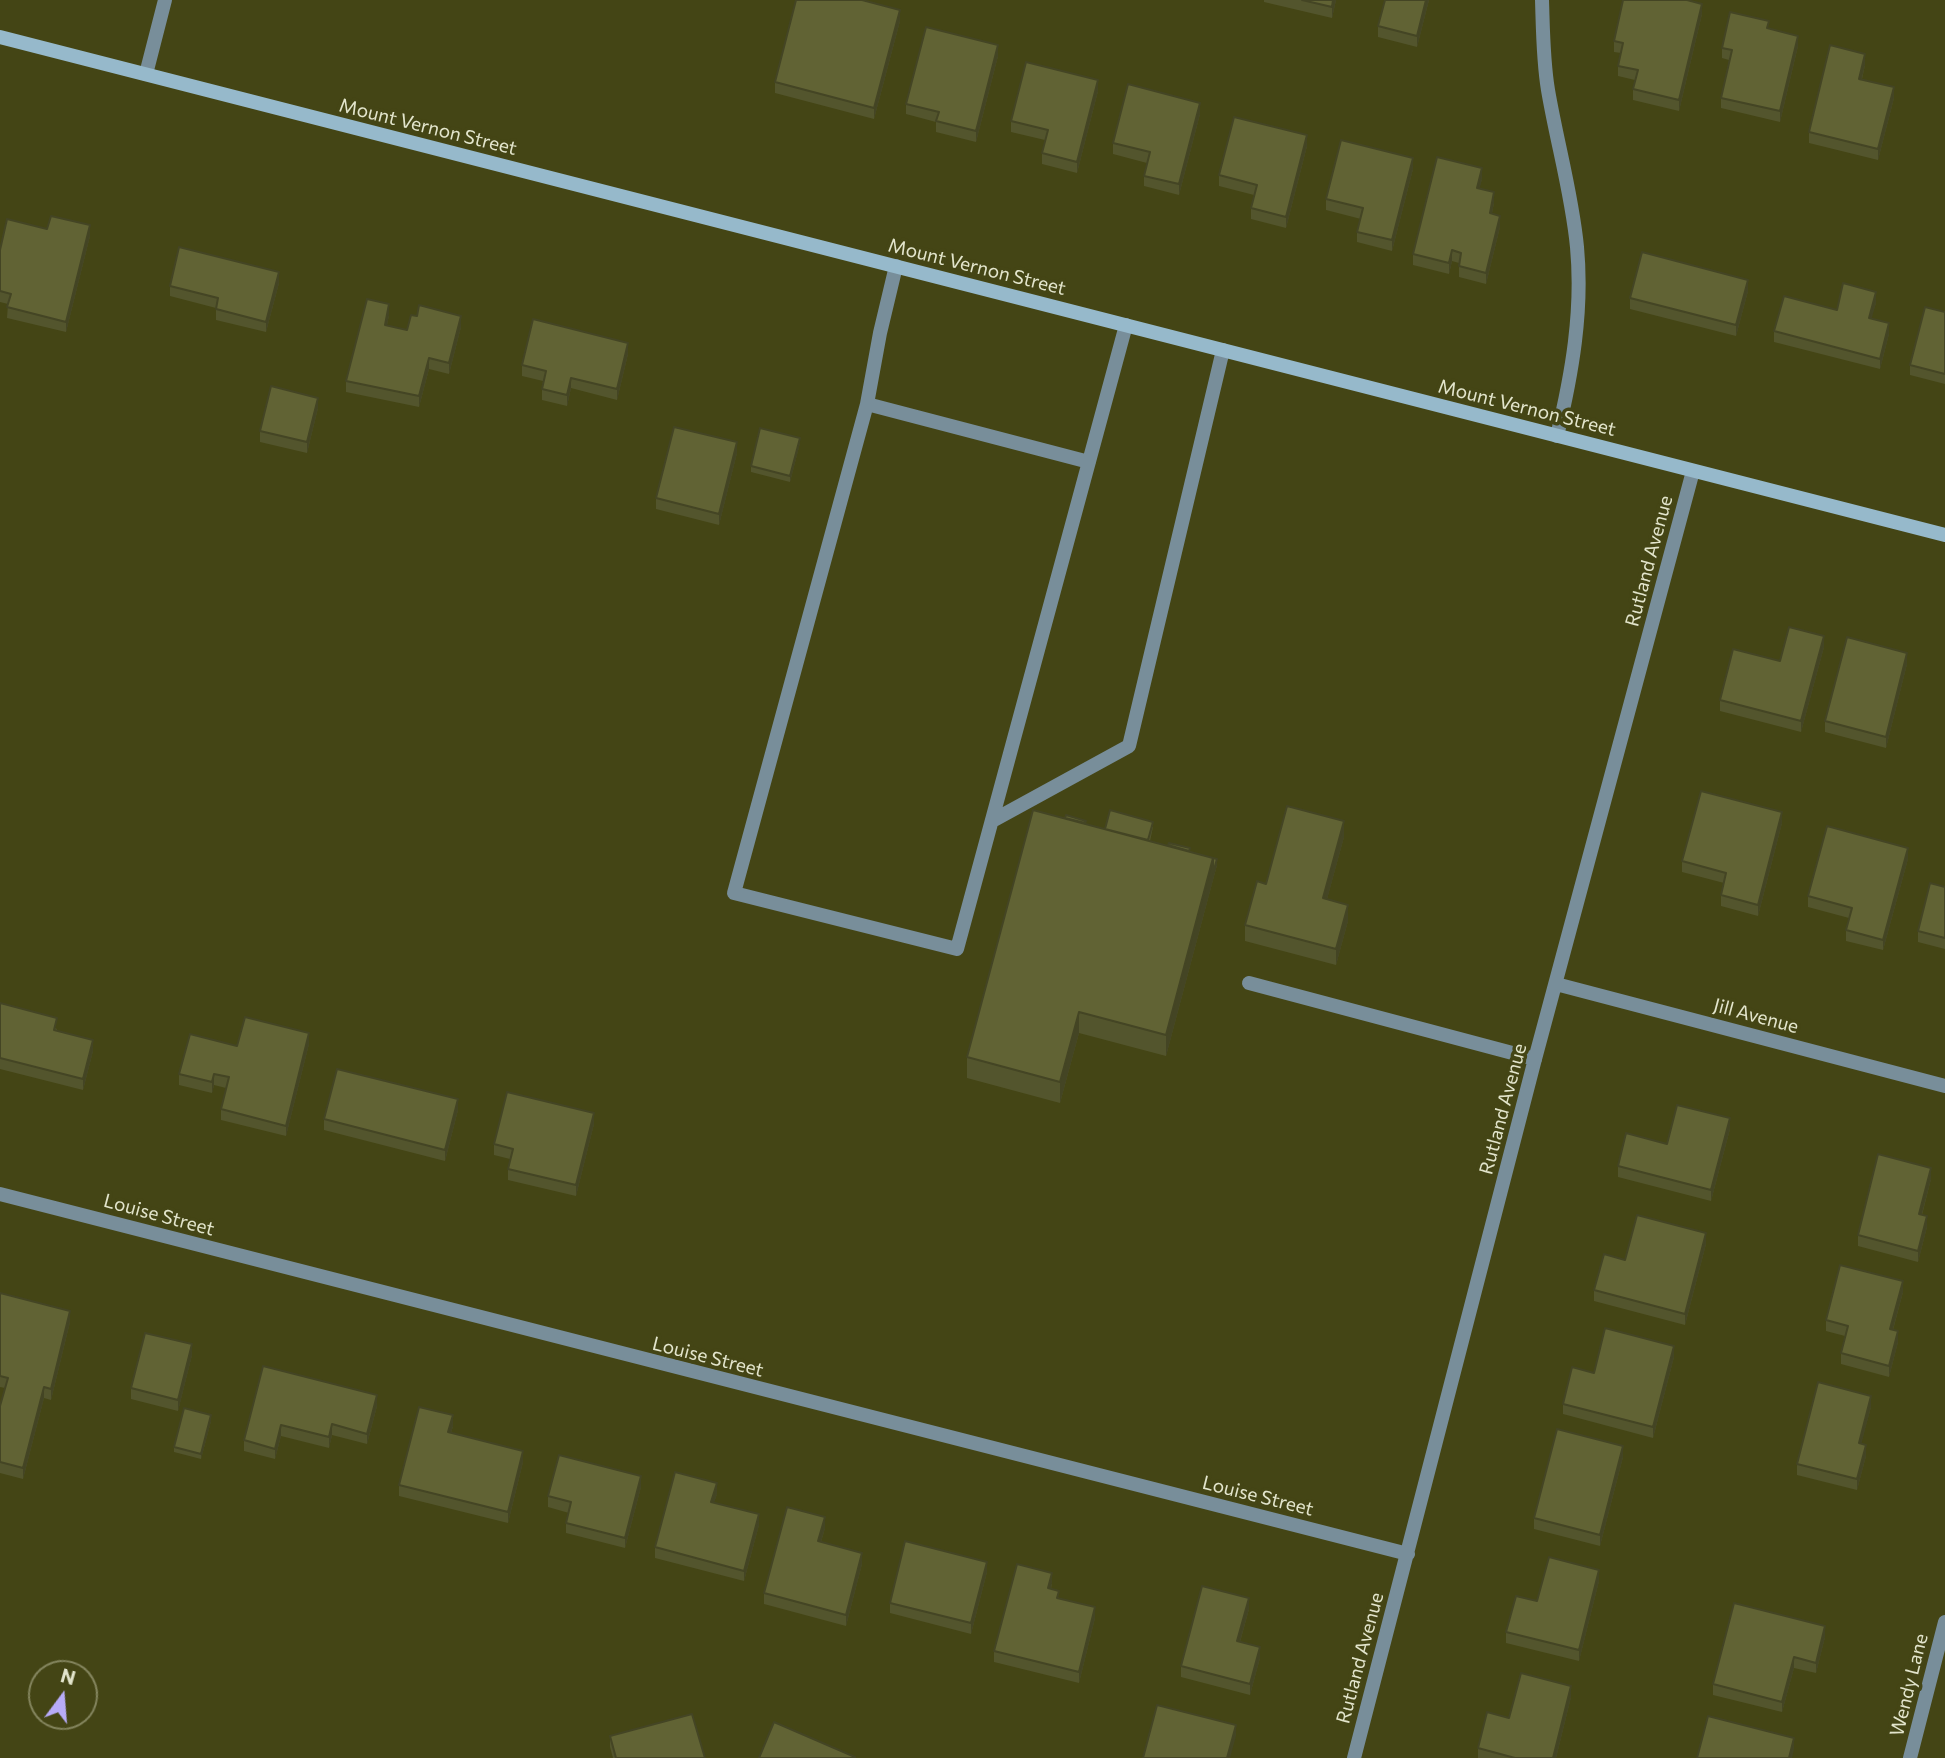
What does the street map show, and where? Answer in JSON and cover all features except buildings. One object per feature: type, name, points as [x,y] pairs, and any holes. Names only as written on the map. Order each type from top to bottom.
[{"type":"street","points":[[146,75],[165,0]]},
{"type":"street","points":[[1542,0],[1548,90],[1566,172],[1577,248],[1578,326],[1570,383],[1558,436]]},
{"type":"street","name":"Mount Vernon Street","points":[[0,37],[1945,536]]},
{"type":"street","points":[[896,267],[867,404],[734,893],[957,949],[1126,326]]},
{"type":"street","points":[[992,821],[1129,746],[1223,350]]},
{"type":"street","points":[[867,404],[1089,462]]},
{"type":"street","name":"Rutland Avenue","points":[[1354,1758],[1535,1059],[1693,471]]},
{"type":"street","points":[[1250,983],[1535,1059]]},
{"type":"street","name":"Jill Avenue","points":[[1556,984],[1945,1086]]},
{"type":"street","name":"Louise Street","points":[[0,1194],[1408,1555]]},
{"type":"street","name":"Wendy Lane","points":[[1910,1758],[1945,1622]]}]
